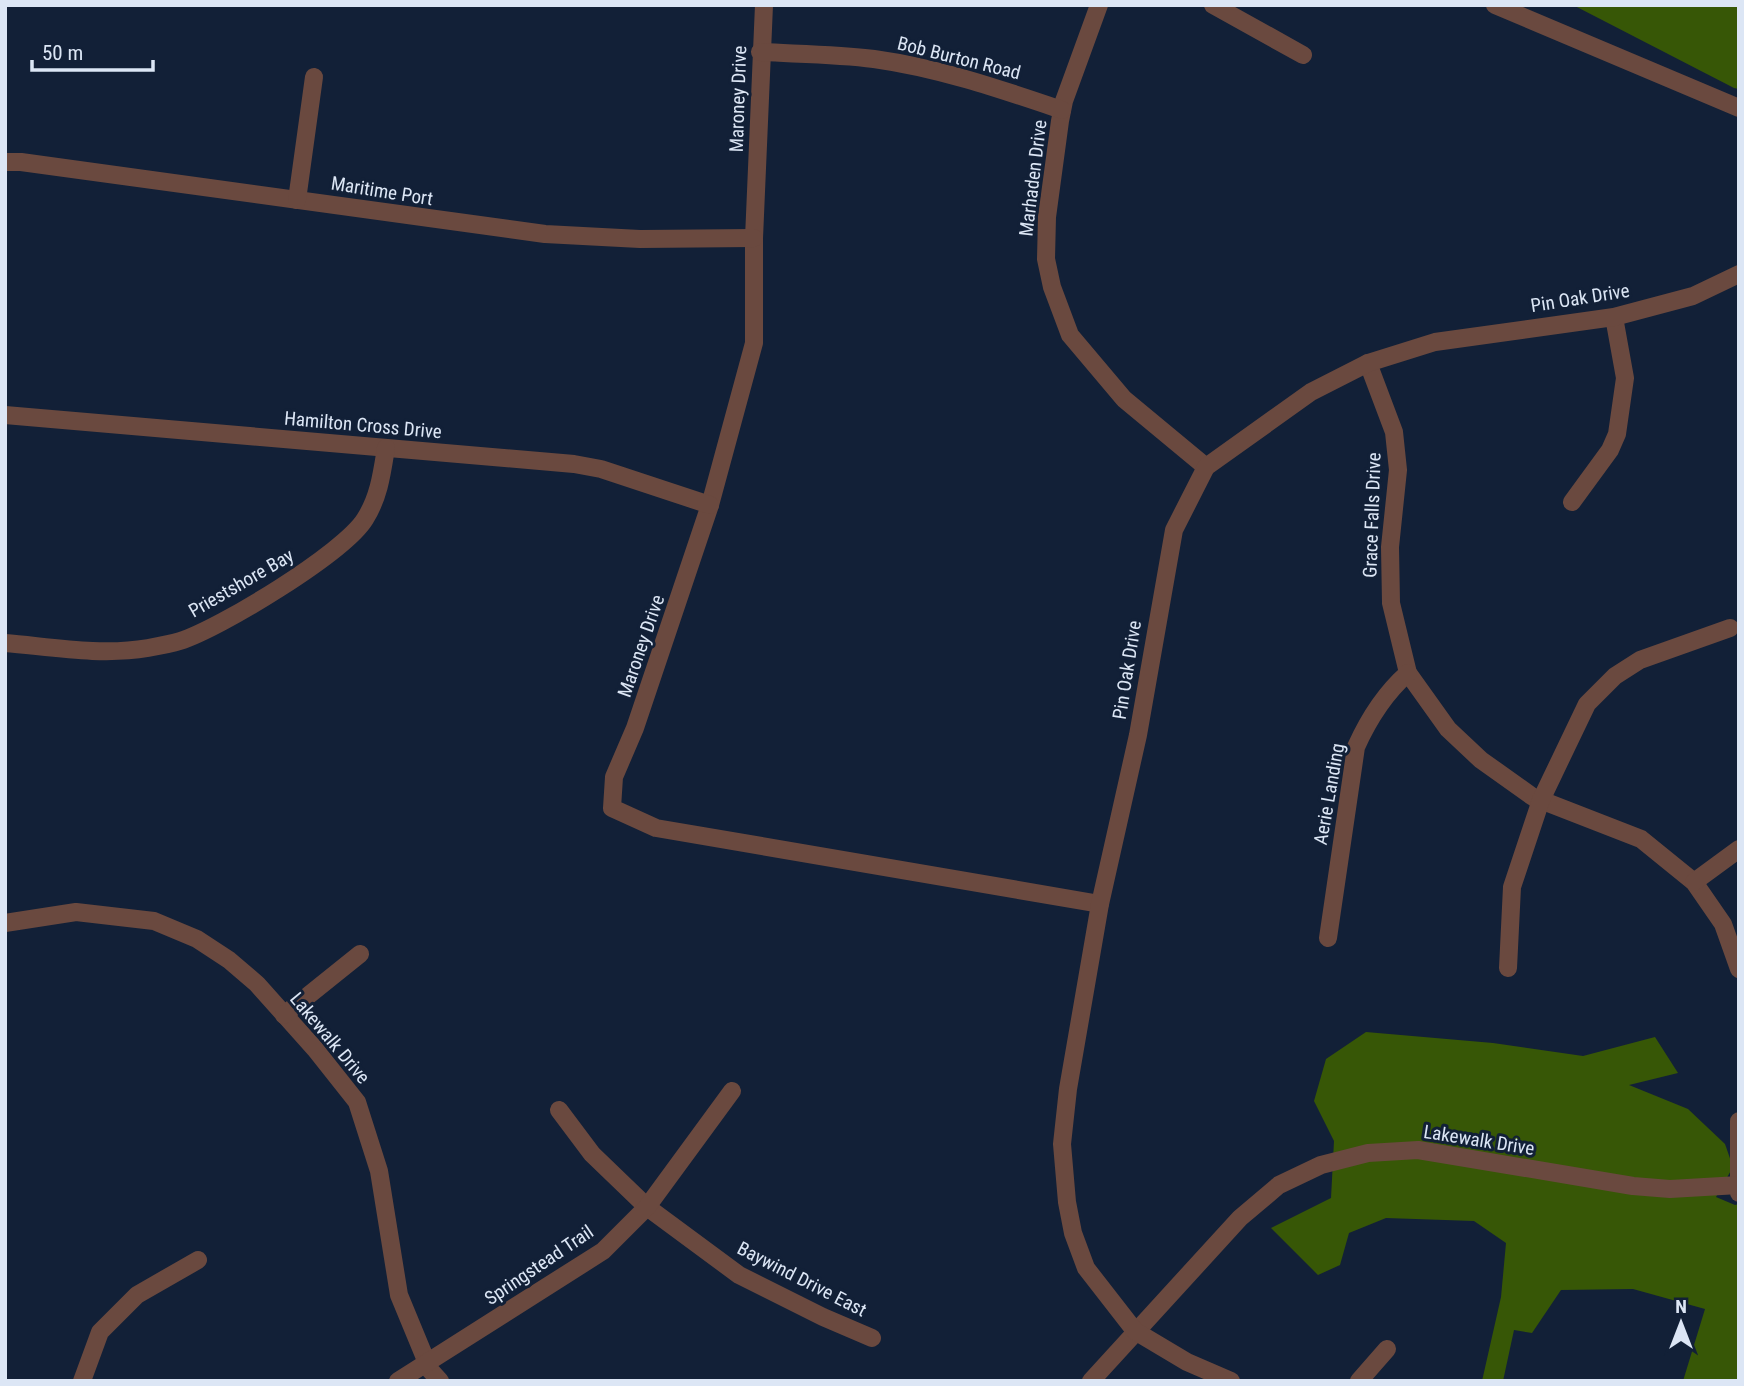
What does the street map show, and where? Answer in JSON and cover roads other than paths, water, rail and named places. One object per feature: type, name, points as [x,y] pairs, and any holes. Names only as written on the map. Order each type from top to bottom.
[{"type":"street","name":"Maroney Drive","points":[[764,5],[754,238],[754,343],[710,505],[635,728],[614,777],[612,808],[656,828],[1100,904]]},
{"type":"street","name":"Marhaden Drive","points":[[1099,5],[1062,110],[1047,217],[1046,259],[1052,287],[1070,335],[1124,399],[1206,467]]},
{"type":"street","points":[[1213,5],[1303,55]]},
{"type":"street","points":[[1495,5],[1739,108]]},
{"type":"street","name":"Bob Burton Road","points":[[760,52],[872,59],[928,68],[972,79],[1062,110]]},
{"type":"street","points":[[297,200],[314,77]]},
{"type":"street","name":"Maritime Port","points":[[5,162],[545,234],[640,239],[754,238]]},
{"type":"street","name":"Pin Oak Drive","points":[[1231,1381],[1187,1362],[1135,1331],[1086,1268],[1073,1233],[1067,1202],[1063,1120],[1100,904],[1138,735],[1174,530],[1206,467],[1311,393],[1368,363],[1435,342],[1614,317],[1693,296],[1739,274]]},
{"type":"street","points":[[1572,502],[1610,450],[1617,433],[1625,378],[1614,317]]},
{"type":"street","name":"Grace Falls Drive","points":[[1368,363],[1394,432],[1398,470],[1390,547],[1391,603],[1408,673],[1447,729],[1482,761],[1533,797],[1641,839],[1695,882],[1723,923],[1739,970]]},
{"type":"street","name":"Hamilton Cross Drive","points":[[5,415],[574,464],[601,469],[710,505]]},
{"type":"street","name":"Priestshore Bay","points":[[5,643],[118,652],[181,641],[210,628],[307,569],[354,533],[373,504],[380,485],[386,448]]},
{"type":"street","points":[[1508,968],[1512,887],[1541,800],[1587,704],[1615,676],[1640,660],[1730,628]]},
{"type":"street","name":"Aerie Landing","points":[[1328,938],[1356,747],[1368,721],[1389,690],[1408,673]]},
{"type":"street","points":[[1695,882],[1739,849]]},
{"type":"street","name":"Lakewalk Drive","points":[[5,923],[76,912],[154,921],[197,939],[229,960],[257,984],[315,1049],[357,1102],[379,1171],[400,1295],[428,1364],[440,1381]]},
{"type":"street","points":[[284,1015],[360,954]]},
{"type":"street","name":"Springstead Trail","points":[[398,1381],[603,1251],[647,1207],[732,1091]]},
{"type":"street","name":"Baywind Drive East","points":[[559,1110],[592,1154],[647,1207],[739,1275],[872,1338]]},
{"type":"street","points":[[1738,1188],[1739,1121]]},
{"type":"street","name":"Lakewalk Drive","points":[[1091,1381],[1240,1218],[1279,1185],[1321,1165],[1368,1153],[1418,1150],[1633,1186],[1670,1189],[1738,1188]]},
{"type":"street","points":[[82,1381],[100,1332],[137,1295],[198,1261]]},
{"type":"street","points":[[1359,1381],[1387,1349]]}]
